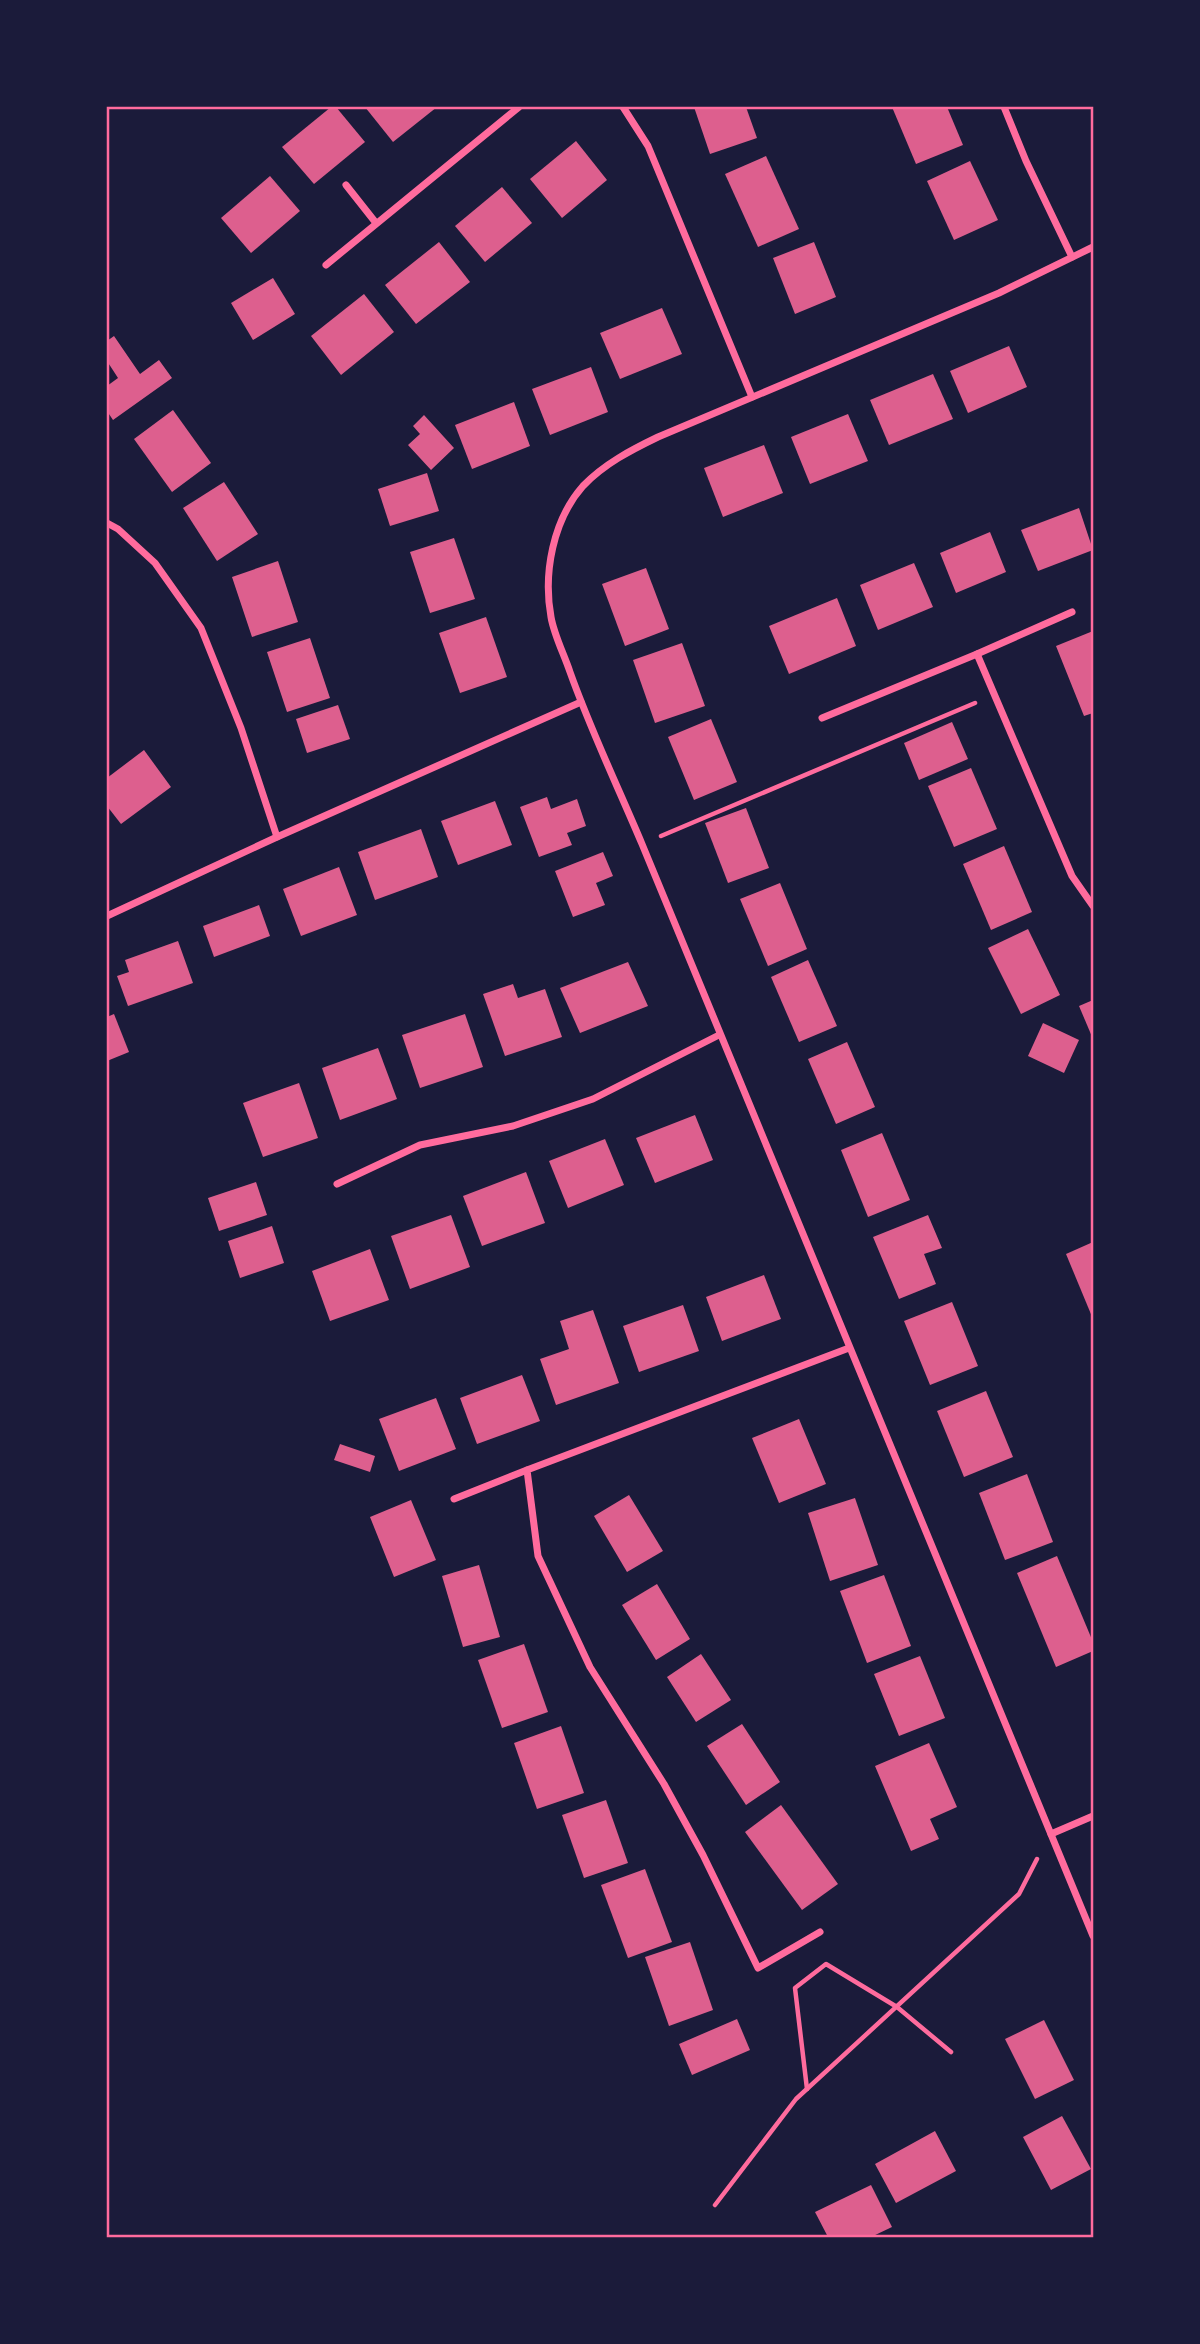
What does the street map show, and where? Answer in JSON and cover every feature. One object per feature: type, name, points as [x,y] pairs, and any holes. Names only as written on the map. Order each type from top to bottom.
[{"type":"street","points":[[326,265],[519,107]]},
{"type":"street","points":[[622,107],[648,146],[751,397]]},
{"type":"street","points":[[1004,107],[1026,161],[1072,257]]},
{"type":"street","points":[[346,186],[376,223]]},
{"type":"street","points":[[1093,247],[999,293],[658,437],[619,457],[583,487],[571,503],[559,526],[551,556],[548,584],[551,619],[581,702],[1093,1936]]},
{"type":"street","points":[[107,523],[118,529],[155,564],[201,628],[241,729],[277,837]]},
{"type":"street","points":[[822,718],[1072,612]]},
{"type":"street","points":[[977,654],[1072,876],[1093,906]]},
{"type":"street","points":[[107,915],[581,702]]},
{"type":"street","points":[[337,1184],[420,1145],[513,1126],[593,1098],[719,1035]]},
{"type":"street","points":[[454,1499],[849,1348]]},
{"type":"street","points":[[527,1470],[538,1556],[543,1569],[590,1667],[664,1784],[703,1855],[758,1968],[820,1932]]},
{"type":"street","points":[[1051,1834],[1093,1816]]},
{"type":"path","points":[[642,844],[995,695]]},
{"type":"path","points":[[715,2205],[796,2099],[1019,1894],[1051,1834]]},
{"type":"path","points":[[807,2089],[795,1988],[826,1964],[897,2007],[951,2052]]},
{"type":"building","points":[[331,107],[336,107],[365,142],[314,184],[282,147]]},
{"type":"building","points":[[365,107],[437,107],[393,142]]},
{"type":"building","points":[[694,107],[746,107],[757,138],[710,154]]},
{"type":"building","points":[[892,107],[947,107],[963,145],[916,164]]},
{"type":"building","points":[[576,141],[607,180],[562,218],[530,179]]},
{"type":"building","points":[[766,156],[799,229],[758,247],[725,174]]},
{"type":"building","points":[[970,161],[998,220],[954,240],[927,181]]},
{"type":"building","points":[[270,176],[300,211],[251,253],[221,218]]},
{"type":"building","points":[[502,187],[532,223],[485,262],[455,226]]},
{"type":"building","points":[[439,242],[470,282],[416,324],[385,285]]},
{"type":"building","points":[[814,242],[836,297],[795,314],[773,258]]},
{"type":"building","points":[[273,278],[295,314],[253,340],[231,303]]},
{"type":"building","points":[[364,294],[394,332],[341,375],[311,336]]},
{"type":"building","points":[[662,308],[682,354],[620,379],[600,333]]},
{"type":"building","points":[[114,336],[140,374],[159,360],[172,378],[113,420],[107,411],[107,386],[118,378],[107,361],[107,341]]},
{"type":"building","points":[[1009,346],[1027,387],[968,413],[950,371]]},
{"type":"building","points":[[591,367],[608,412],[550,435],[532,389]]},
{"type":"building","points":[[933,374],[953,419],[889,445],[870,400]]},
{"type":"building","points":[[514,402],[530,446],[472,469],[455,425]]},
{"type":"building","points":[[173,410],[211,463],[172,492],[134,439]]},
{"type":"building","points":[[848,414],[868,461],[810,484],[791,437]]},
{"type":"building","points":[[424,415],[454,448],[431,470],[408,445],[420,434],[413,426]]},
{"type":"building","points":[[764,445],[783,493],[723,517],[704,468]]},
{"type":"building","points":[[427,473],[439,511],[390,526],[378,489]]},
{"type":"building","points":[[224,482],[258,534],[217,561],[183,508]]},
{"type":"building","points":[[1079,508],[1093,550],[1038,571],[1021,530]]},
{"type":"building","points":[[990,532],[1006,572],[956,593],[940,553]]},
{"type":"building","points":[[454,538],[475,599],[430,613],[410,552]]},
{"type":"building","points":[[278,561],[298,622],[252,637],[232,577]]},
{"type":"building","points":[[914,563],[933,607],[878,630],[860,585]]},
{"type":"building","points":[[646,568],[669,629],[625,646],[602,584]]},
{"type":"building","points":[[837,598],[856,646],[789,674],[769,626]]},
{"type":"building","points":[[486,617],[507,677],[460,693],[439,633]]},
{"type":"building","points":[[1093,631],[1093,713],[1084,716],[1056,646]]},
{"type":"building","points":[[310,638],[330,698],[287,712],[267,652]]},
{"type":"building","points":[[682,643],[705,706],[655,723],[633,660]]},
{"type":"building","points":[[338,705],[350,739],[307,753],[296,719]]},
{"type":"building","points":[[711,719],[737,782],[694,800],[668,737]]},
{"type":"building","points":[[952,722],[968,759],[919,780],[904,743]]},
{"type":"building","points":[[144,750],[171,787],[121,824],[107,806],[107,778]]},
{"type":"building","points":[[971,768],[997,829],[954,847],[928,786]]},
{"type":"building","points":[[547,797],[551,809],[577,799],[586,826],[567,833],[572,845],[539,857],[520,807]]},
{"type":"building","points":[[495,801],[512,845],[458,865],[441,821]]},
{"type":"building","points":[[746,808],[769,868],[728,883],[705,823]]},
{"type":"building","points":[[421,829],[438,877],[375,900],[358,852]]},
{"type":"building","points":[[1004,846],[1032,912],[991,930],[963,864]]},
{"type":"building","points":[[603,852],[613,876],[596,883],[605,905],[573,917],[555,871]]},
{"type":"building","points":[[339,867],[357,915],[301,936],[283,889]]},
{"type":"building","points":[[780,883],[807,949],[768,966],[740,899]]},
{"type":"building","points":[[259,905],[270,936],[214,957],[203,926]]},
{"type":"building","points":[[1028,929],[1060,995],[1021,1014],[988,948]]},
{"type":"building","points":[[178,941],[193,983],[128,1006],[117,976],[129,972],[125,960]]},
{"type":"building","points":[[808,960],[837,1026],[799,1042],[771,977]]},
{"type":"building","points":[[628,962],[648,1006],[580,1033],[560,988]]},
{"type":"building","points":[[513,984],[518,998],[545,989],[562,1037],[505,1056],[483,994]]},
{"type":"building","points":[[1093,1000],[1093,1039],[1079,1006]]},
{"type":"building","points":[[114,1014],[129,1052],[107,1061],[107,1017]]},
{"type":"building","points":[[465,1014],[483,1067],[420,1088],[402,1035]]},
{"type":"building","points":[[1043,1023],[1079,1040],[1064,1073],[1028,1056]]},
{"type":"building","points":[[847,1042],[875,1107],[836,1124],[808,1059]]},
{"type":"building","points":[[378,1048],[397,1099],[340,1120],[322,1068]]},
{"type":"building","points":[[299,1083],[318,1138],[263,1157],[243,1103]]},
{"type":"building","points":[[695,1115],[713,1160],[655,1183],[636,1138]]},
{"type":"building","points":[[882,1133],[910,1200],[868,1217],[841,1150]]},
{"type":"building","points":[[605,1139],[624,1185],[568,1208],[549,1161]]},
{"type":"building","points":[[526,1172],[545,1223],[482,1246],[463,1196]]},
{"type":"building","points":[[256,1182],[267,1215],[219,1231],[208,1198]]},
{"type":"building","points":[[451,1215],[470,1267],[410,1289],[391,1236]]},
{"type":"building","points":[[928,1215],[942,1248],[924,1254],[936,1284],[899,1299],[873,1237]]},
{"type":"building","points":[[272,1226],[284,1263],[240,1278],[228,1241]]},
{"type":"building","points":[[1093,1242],[1093,1319],[1066,1254]]},
{"type":"building","points":[[370,1249],[389,1300],[330,1321],[312,1271]]},
{"type":"building","points":[[764,1275],[781,1319],[722,1341],[706,1297]]},
{"type":"building","points":[[952,1302],[978,1366],[930,1385],[904,1321]]},
{"type":"building","points":[[683,1305],[699,1351],[639,1372],[623,1326]]},
{"type":"building","points":[[593,1310],[619,1383],[556,1405],[540,1359],[569,1349],[560,1321]]},
{"type":"building","points":[[522,1375],[540,1421],[477,1444],[460,1398]]},
{"type":"building","points":[[986,1391],[1013,1457],[964,1477],[937,1411]]},
{"type":"building","points":[[436,1398],[456,1449],[399,1471],[379,1419]]},
{"type":"building","points":[[799,1419],[826,1484],[779,1503],[752,1438]]},
{"type":"building","points":[[340,1444],[375,1456],[370,1472],[334,1460]]},
{"type":"building","points":[[1027,1474],[1053,1542],[1005,1560],[979,1493]]},
{"type":"building","points":[[629,1495],[663,1551],[627,1572],[594,1516]]},
{"type":"building","points":[[855,1498],[878,1565],[830,1581],[808,1513]]},
{"type":"building","points":[[411,1500],[436,1560],[394,1577],[370,1517]]},
{"type":"building","points":[[1057,1556],[1093,1642],[1093,1651],[1056,1667],[1017,1573]]},
{"type":"building","points":[[479,1565],[500,1637],[463,1647],[442,1576]]},
{"type":"building","points":[[884,1575],[911,1646],[867,1663],[840,1591]]},
{"type":"building","points":[[657,1584],[690,1639],[656,1660],[622,1605]]},
{"type":"building","points":[[524,1644],[548,1712],[502,1728],[478,1660]]},
{"type":"building","points":[[701,1654],[731,1700],[696,1722],[667,1677]]},
{"type":"building","points":[[920,1656],[945,1718],[899,1736],[874,1674]]},
{"type":"building","points":[[742,1724],[780,1782],[746,1805],[707,1746]]},
{"type":"building","points":[[561,1726],[584,1793],[537,1809],[514,1743]]},
{"type":"building","points":[[929,1743],[957,1807],[930,1819],[939,1839],[911,1851],[875,1766]]},
{"type":"building","points":[[606,1800],[628,1863],[584,1878],[562,1815]]},
{"type":"building","points":[[781,1805],[838,1884],[802,1910],[745,1832]]},
{"type":"building","points":[[645,1869],[672,1942],[628,1958],[601,1885]]},
{"type":"building","points":[[690,1942],[713,2010],[669,2026],[645,1957]]},
{"type":"building","points":[[737,2019],[750,2050],[692,2075],[679,2044]]},
{"type":"building","points":[[1044,2020],[1074,2080],[1035,2099],[1005,2039]]},
{"type":"building","points":[[1062,2116],[1091,2169],[1051,2190],[1023,2137]]},
{"type":"building","points":[[935,2131],[956,2171],[896,2203],[875,2164]]},
{"type":"building","points":[[871,2185],[892,2227],[871,2237],[828,2237],[815,2212]]}]
